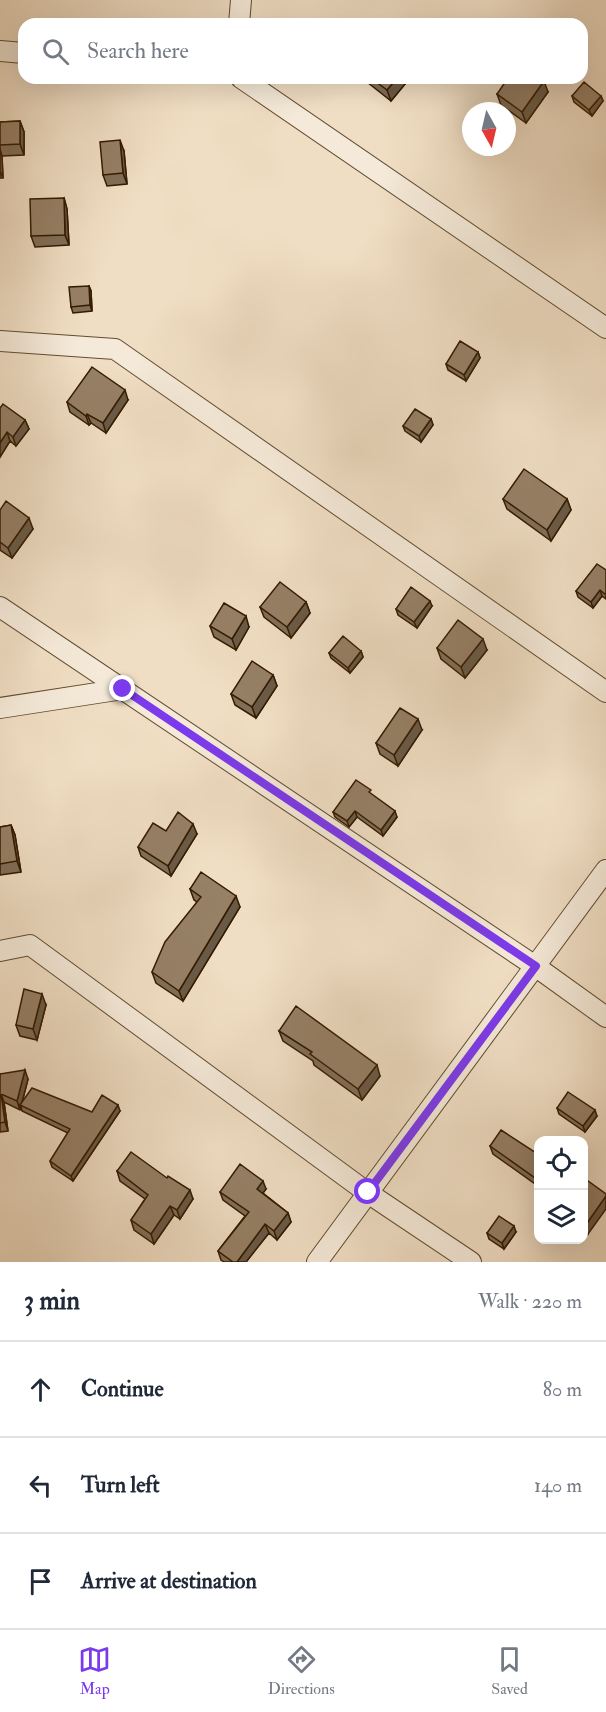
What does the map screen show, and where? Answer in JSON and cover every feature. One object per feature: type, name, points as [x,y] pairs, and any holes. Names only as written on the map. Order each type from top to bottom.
[{"type":"street","points":[[240,18],[242,0]]},
{"type":"street","points":[[0,51],[18,52]]},
{"type":"street","points":[[249,84],[606,328]]},
{"type":"street","points":[[0,341],[115,349],[606,692]]},
{"type":"street","points":[[0,607],[536,966],[606,1017]]},
{"type":"street","points":[[0,708],[123,689]]},
{"type":"street","points":[[317,1262],[606,870]]},
{"type":"street","points":[[0,951],[30,945],[368,1192],[471,1262]]},
{"type":"building","points":[[379,84],[392,84],[387,90]]},
{"type":"building","points":[[504,84],[542,84],[522,112],[516,108],[516,102],[508,102],[497,94]]},
{"type":"building","points":[[582,84],[586,84],[601,96],[589,110],[572,96]]},
{"type":"building","points":[[20,121],[20,144],[0,145],[0,122]]},
{"type":"building","points":[[120,140],[123,173],[103,175],[100,142]]},
{"type":"building","points":[[64,198],[65,235],[31,236],[30,199]]},
{"type":"building","points":[[89,286],[90,305],[71,307],[69,287]]},
{"type":"building","points":[[460,341],[478,352],[464,375],[446,364]]},
{"type":"building","points":[[92,367],[125,390],[103,423],[87,414],[86,416],[67,402]]},
{"type":"building","points":[[3,404],[25,420],[13,437],[7,432],[0,443],[0,408]]},
{"type":"building","points":[[415,409],[431,419],[419,436],[403,426]]},
{"type":"building","points":[[524,469],[567,499],[547,530],[503,499]]},
{"type":"building","points":[[6,501],[29,518],[8,548],[0,542],[0,510]]},
{"type":"building","points":[[597,564],[606,570],[606,595],[600,590],[591,602],[576,591]]},
{"type":"building","points":[[280,582],[306,602],[287,627],[260,607]]},
{"type":"building","points":[[411,587],[430,601],[414,622],[396,609]]},
{"type":"building","points":[[224,603],[246,616],[232,639],[210,626]]},
{"type":"building","points":[[458,620],[483,639],[461,667],[437,648]]},
{"type":"building","points":[[343,636],[361,651],[348,668],[329,653]]},
{"type":"building","points":[[252,661],[273,675],[252,707],[231,694]]},
{"type":"building","points":[[400,708],[418,719],[394,755],[376,743]]},
{"type":"building","points":[[356,780],[395,811],[381,830],[355,811],[347,821],[333,812]]},
{"type":"building","points":[[178,812],[193,824],[168,866],[138,847],[153,823],[166,831]]},
{"type":"building","points":[[11,825],[17,861],[0,864],[0,827]]},
{"type":"building","points":[[201,872],[236,896],[179,991],[152,972],[165,942],[201,897],[190,889]]},
{"type":"building","points":[[24,989],[42,994],[33,1029],[16,1025]]},
{"type":"building","points":[[296,1006],[377,1065],[358,1089],[310,1054],[312,1052],[279,1031]]},
{"type":"building","points":[[25,1070],[17,1101],[1,1094],[5,1122],[0,1123],[0,1074]]},
{"type":"building","points":[[32,1088],[92,1112],[102,1095],[118,1105],[71,1176],[50,1161],[70,1129],[20,1105]]},
{"type":"building","points":[[568,1092],[595,1110],[583,1126],[557,1108]]},
{"type":"building","points":[[501,1130],[534,1152],[534,1177],[490,1146]]},
{"type":"building","points":[[131,1152],[167,1178],[168,1176],[190,1190],[177,1210],[170,1206],[151,1234],[131,1220],[148,1195],[117,1171]]},
{"type":"building","points":[[240,1164],[263,1181],[257,1189],[288,1213],[274,1231],[265,1224],[237,1262],[233,1262],[218,1251],[249,1212],[220,1192]]},
{"type":"building","points":[[588,1181],[606,1196],[588,1222]]},
{"type":"building","points":[[499,1216],[514,1226],[502,1243],[487,1233]]},
{"type":"route","points":[[123,689],[536,966],[368,1192]]}]
